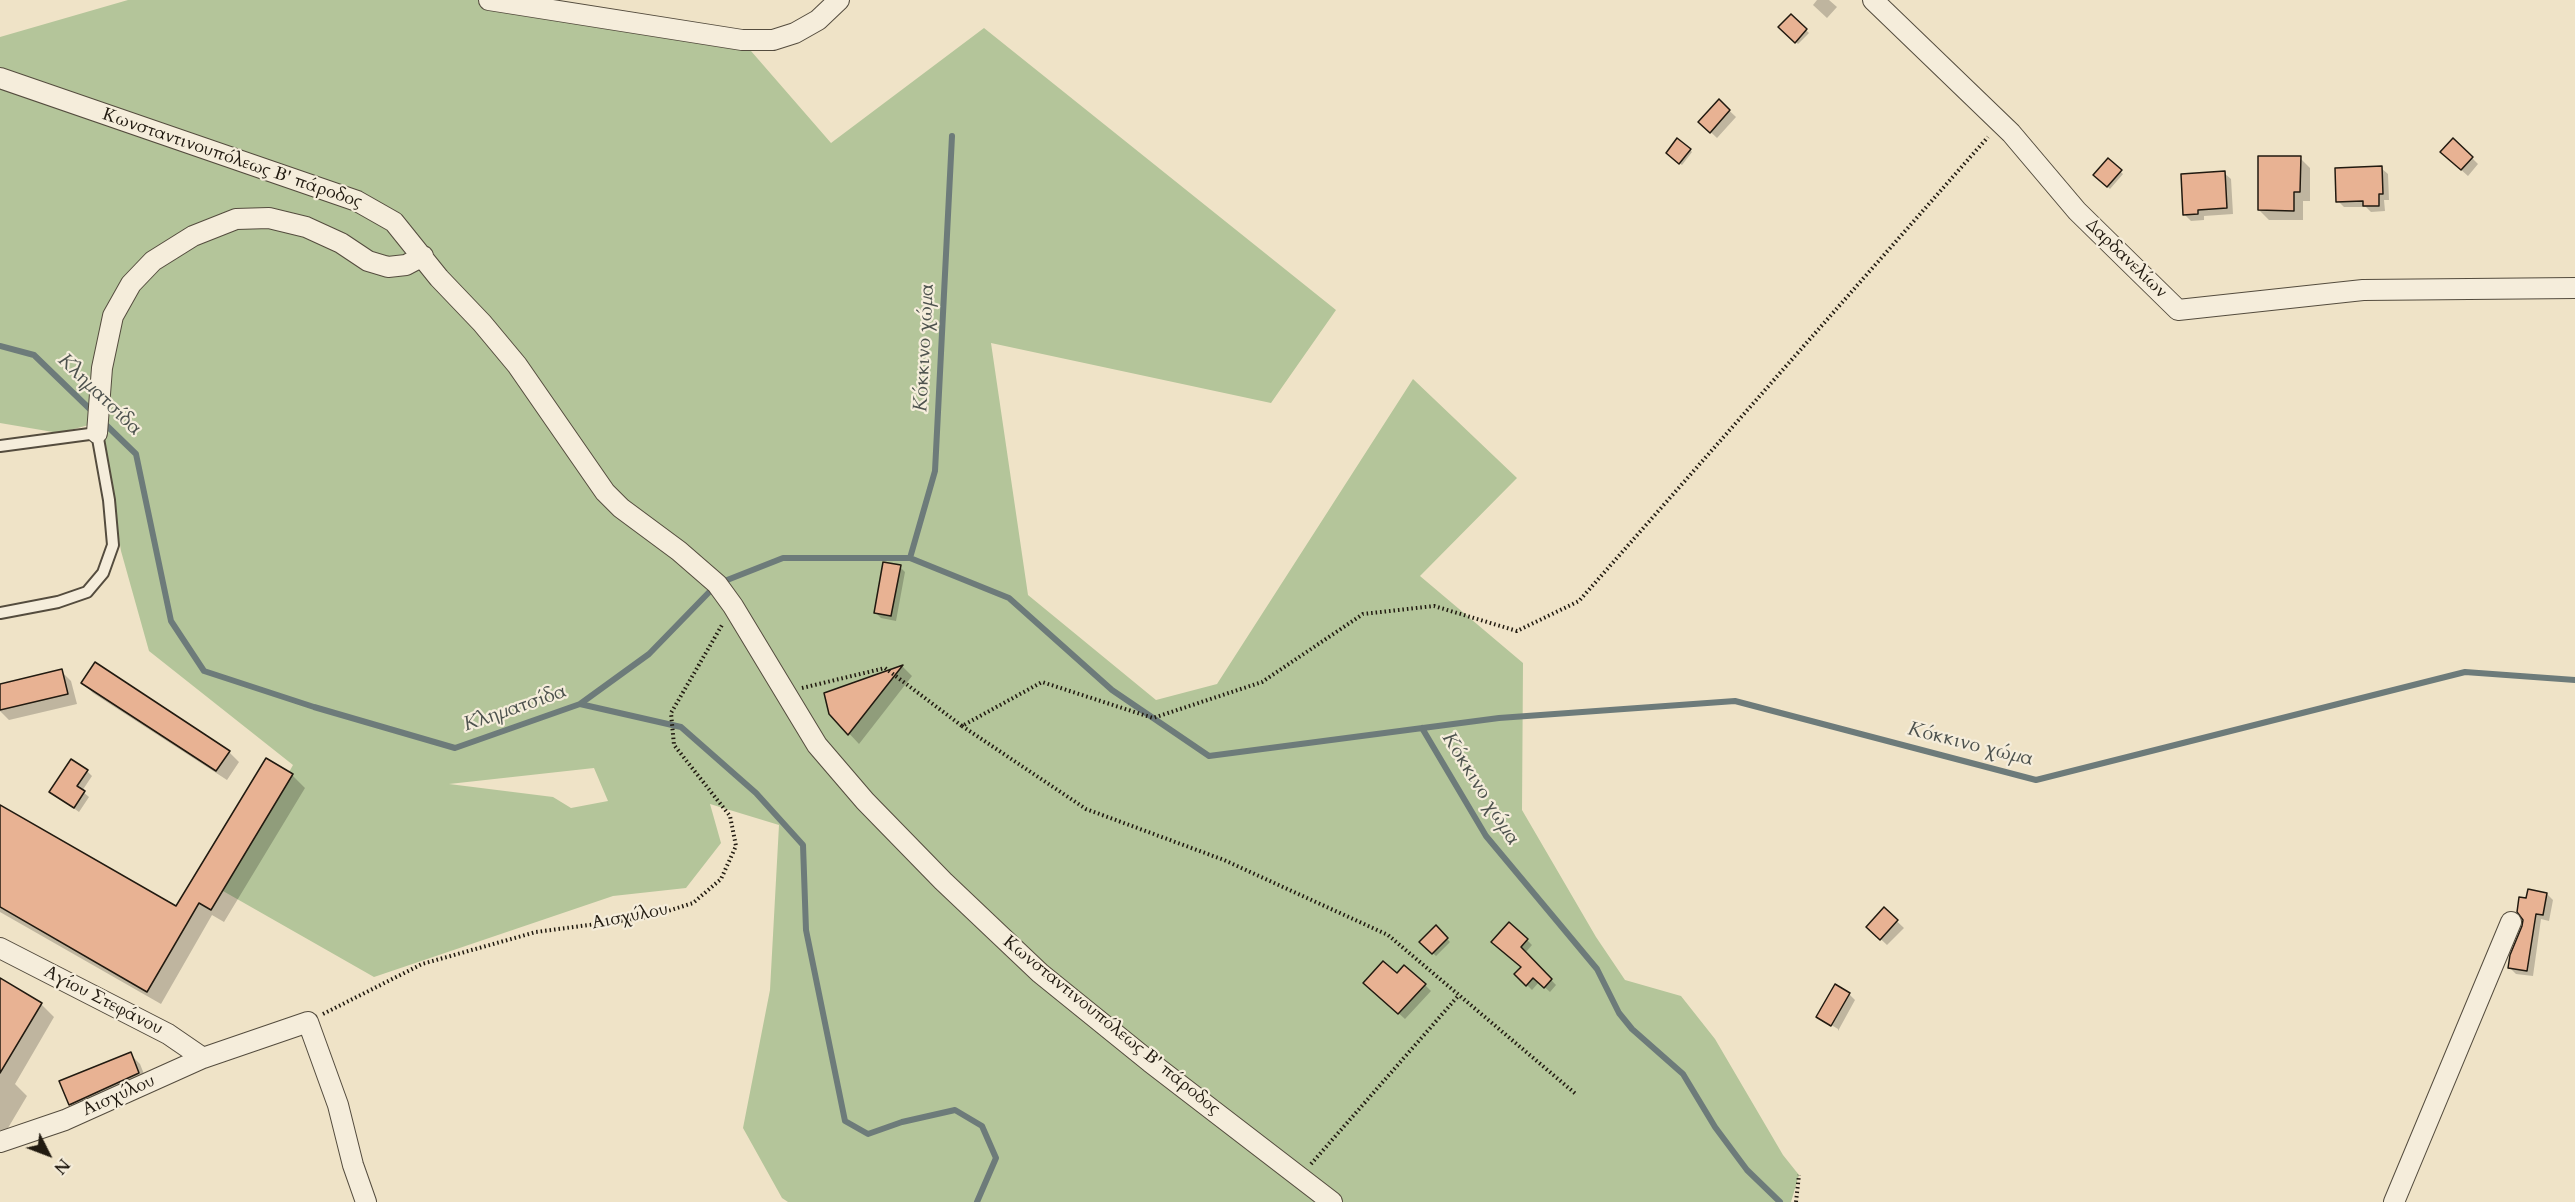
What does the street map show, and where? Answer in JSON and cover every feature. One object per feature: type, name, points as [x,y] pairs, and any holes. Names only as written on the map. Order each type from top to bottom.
[{"type":"street","points":[[489,0],[742,40],[773,40],[795,33],[818,20],[839,0]]},
{"type":"street","name":"Δαρδανελίων","points":[[1873,0],[2000,123],[2076,211],[2178,310],[2363,290],[2575,288]]},
{"type":"street","name":"Κωνσταντινουπόλεως Β' πάροδος","points":[[0,78],[357,201],[394,222],[439,278],[482,322],[518,365],[605,492],[621,508],[679,551],[717,584],[733,606],[817,745],[865,801],[943,881],[1040,973],[1150,1062],[1332,1202]]},
{"type":"street","points":[[98,433],[102,368],[113,316],[131,284],[153,261],[193,236],[236,219],[269,218],[306,227],[341,243],[368,261],[388,267],[406,265],[423,256]]},
{"type":"street","points":[[2394,1202],[2511,922]]},
{"type":"street","name":"Αγίου Στεφάνου","points":[[0,948],[168,1034],[203,1058]]},
{"type":"street","points":[[308,1022],[338,1105],[353,1165],[366,1202]]},
{"type":"street","name":"Αισχύλου","points":[[0,1142],[65,1120],[203,1058],[308,1022]]},
{"type":"lane","points":[[0,446],[98,433],[109,500],[113,544],[103,573],[87,592],[58,602],[0,613]]},
{"type":"path","points":[[962,726],[1042,682],[1153,718],[1262,682],[1363,614],[1434,606],[1517,632],[1579,601],[2000,123]]},
{"type":"path","name":"Αισχύλου","points":[[308,1022],[422,964],[536,932],[649,917],[693,903],[722,879],[736,846],[730,816],[674,745],[670,713],[733,606]]},
{"type":"path","points":[[784,692],[885,668],[962,726],[1086,809],[1224,860],[1388,935],[1577,1095]]},
{"type":"path","points":[[1300,1176],[1459,995]]},
{"type":"path","points":[[1796,1201],[1799,1175]]},
{"type":"green space","points":[[128,0],[490,0],[751,51],[831,143],[984,28],[1336,310],[1271,403],[991,343],[1028,595],[1156,700],[1217,684],[1413,379],[1517,478],[1420,576],[1523,663],[1522,810],[1596,937],[1625,980],[1681,996],[1715,1039],[1783,1155],[1799,1175],[1791,1202],[788,1202],[782,1198],[743,1128],[770,990],[779,825],[710,804],[721,843],[686,888],[613,896],[374,977],[223,891],[293,765],[149,651],[121,551],[100,422],[59,433],[0,423],[0,37]],"holes":[[[594,768],[608,801],[571,808],[553,797],[449,784]]]},
{"type":"building","points":[[1791,14],[1807,29],[1795,43],[1778,27]]},
{"type":"building","points":[[1719,99],[1730,110],[1710,133],[1698,122]]},
{"type":"building","points":[[1677,138],[1691,149],[1679,164],[1666,153]]},
{"type":"building","points":[[2453,138],[2473,157],[2461,170],[2440,152]]},
{"type":"building","points":[[2258,156],[2301,156],[2300,192],[2294,192],[2294,211],[2258,210]]},
{"type":"building","points":[[2108,158],[2122,170],[2107,187],[2093,175]]},
{"type":"building","points":[[2382,166],[2383,194],[2379,194],[2379,206],[2363,206],[2363,201],[2336,202],[2335,168]]},
{"type":"building","points":[[2225,171],[2227,208],[2198,210],[2198,214],[2183,215],[2181,174]]},
{"type":"building","points":[[883,562],[901,565],[891,616],[874,613]]},
{"type":"building","points":[[95,662],[230,751],[216,771],[81,683]]},
{"type":"building","points":[[903,665],[848,735],[829,714],[824,693]]},
{"type":"building","points":[[62,669],[68,694],[0,710],[0,684]]},
{"type":"building","points":[[266,758],[293,774],[211,910],[199,903],[147,992],[0,907],[0,805],[176,906]]},
{"type":"building","points":[[71,759],[88,770],[77,786],[85,791],[74,808],[49,792]]},
{"type":"building","points":[[2528,889],[2547,893],[2543,915],[2536,914],[2527,971],[2508,968],[2510,955],[2523,920],[2517,912],[2519,897],[2526,898]]},
{"type":"building","points":[[1884,907],[1898,920],[1880,940],[1866,927]]},
{"type":"building","points":[[1509,922],[1528,939],[1521,947],[1552,979],[1544,988],[1533,978],[1526,986],[1514,974],[1521,967],[1491,942]]},
{"type":"building","points":[[1436,925],[1448,938],[1432,954],[1419,942]]},
{"type":"building","points":[[1383,961],[1397,973],[1404,965],[1426,984],[1398,1014],[1363,983]]},
{"type":"building","points":[[0,978],[42,1003],[0,1073]]},
{"type":"building","points":[[1835,984],[1850,993],[1831,1026],[1816,1017]]},
{"type":"building","points":[[131,1052],[139,1073],[69,1105],[59,1081]]},
{"type":"waterway","name":"Κόκκινο χώμα","points":[[910,558],[935,471],[952,136]]},
{"type":"waterway","name":"Κληματσίδα","points":[[0,346],[34,355],[95,414]]},
{"type":"waterway","name":"Κληματσίδα","points":[[102,421],[136,454],[171,621],[204,671],[314,707],[455,748],[580,704],[681,727],[756,793],[803,845],[806,930],[845,1121],[868,1134],[902,1122],[955,1110],[982,1126],[996,1158],[977,1202]]},
{"type":"waterway","name":"Κόκκινο χώμα","points":[[580,704],[649,654],[717,584],[783,558],[910,558],[1009,598],[1112,690],[1209,756],[1499,718],[1735,701],[2036,780],[2465,672],[2575,680]]},
{"type":"waterway","name":"Κόκκινο χώμα","points":[[1422,728],[1486,836],[1597,969],[1619,1013],[1632,1029],[1683,1074],[1715,1127],[1747,1170],[1780,1202]]}]
